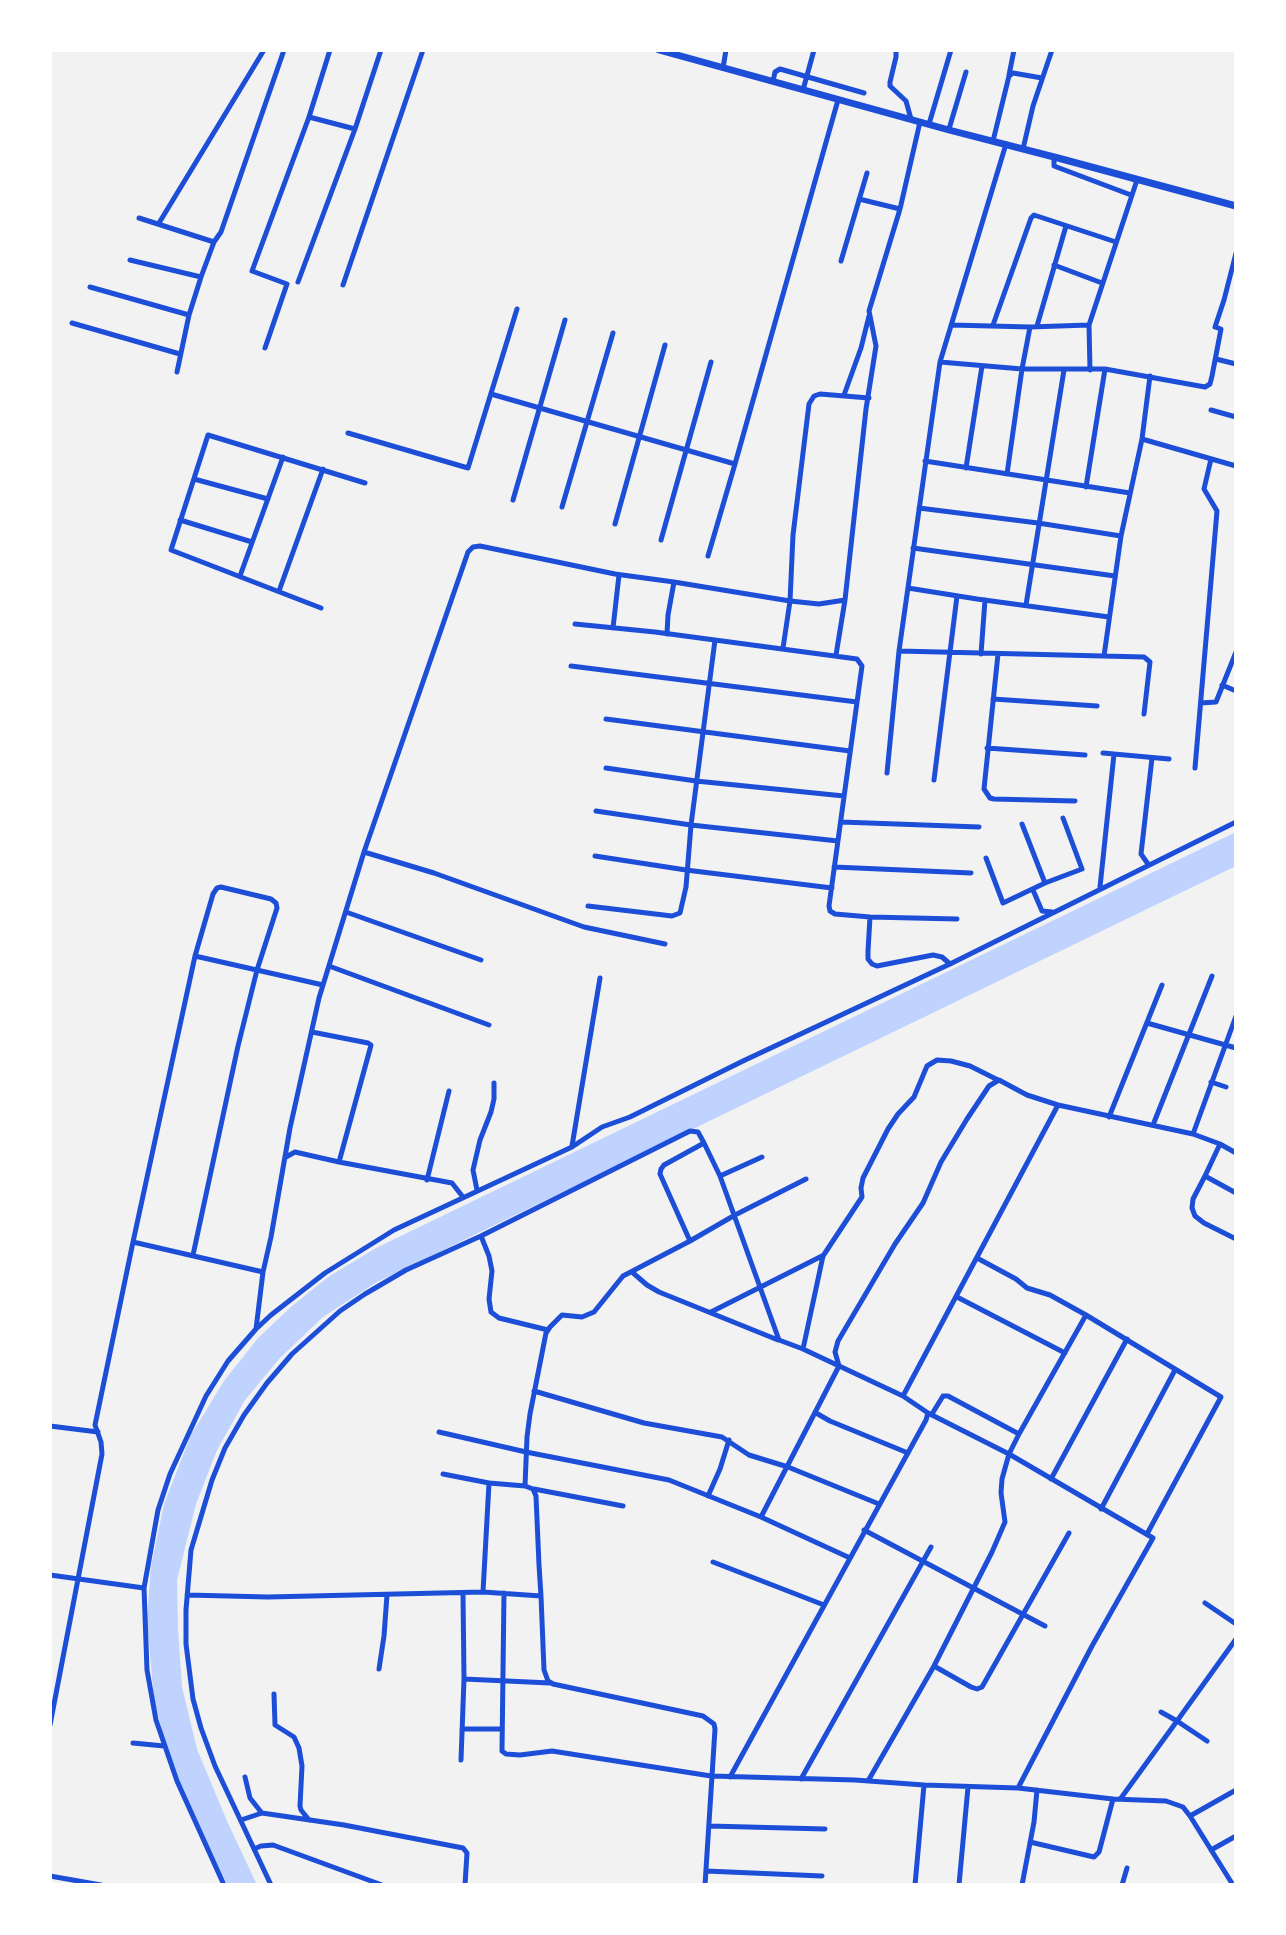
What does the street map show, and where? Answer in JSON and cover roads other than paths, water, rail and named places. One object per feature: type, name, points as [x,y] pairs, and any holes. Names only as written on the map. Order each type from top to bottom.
[{"type":"main road","points":[[659,50],[1236,206]]},
{"type":"street","points":[[159,223],[264,50]]},
{"type":"street","points":[[177,372],[201,277],[221,232],[284,50]]},
{"type":"street","points":[[265,348],[287,284],[252,271],[309,117],[330,50]]},
{"type":"street","points":[[298,282],[381,50]]},
{"type":"street","points":[[343,285],[423,50]]},
{"type":"street","points":[[723,69],[726,50]]},
{"type":"street","points":[[803,91],[814,50]]},
{"type":"street","points":[[896,50],[890,86],[906,101],[920,122]]},
{"type":"street","points":[[844,395],[861,348],[900,209],[920,122],[951,50]]},
{"type":"street","points":[[993,141],[1014,50]]},
{"type":"street","points":[[1023,149],[1052,50]]},
{"type":"street","points":[[772,82],[778,70],[864,93]]},
{"type":"street","points":[[949,130],[966,72]]},
{"type":"street","points":[[1009,76],[1013,73],[1042,78]]},
{"type":"street","points":[[708,556],[838,100]]},
{"type":"street","points":[[309,117],[355,129]]},
{"type":"street","points":[[887,773],[899,651],[940,362],[1006,144]]},
{"type":"street","points":[[1054,157],[1054,166],[1131,195]]},
{"type":"street","points":[[841,261],[867,173]]},
{"type":"street","points":[[1090,370],[1089,325],[1137,179]]},
{"type":"street","points":[[859,199],[900,209]]},
{"type":"street","points":[[993,325],[1034,215],[1116,242]]},
{"type":"street","points":[[139,218],[214,242]]},
{"type":"street","points":[[1007,474],[1022,369],[1066,226]]},
{"type":"street","points":[[940,362],[1022,369],[1105,369],[1205,387],[1210,384],[1216,359],[1221,329],[1215,327],[1236,253]]},
{"type":"street","points":[[130,260],[201,277]]},
{"type":"street","points":[[1054,265],[1102,283]]},
{"type":"street","points":[[90,287],[189,315]]},
{"type":"street","points":[[348,433],[468,468],[517,309]]},
{"type":"street","points":[[836,655],[876,346],[869,311]]},
{"type":"street","points":[[513,500],[565,320]]},
{"type":"street","points":[[72,323],[180,354]]},
{"type":"street","points":[[951,325],[1089,325]]},
{"type":"street","points":[[562,507],[613,333]]},
{"type":"street","points":[[615,524],[665,345]]},
{"type":"street","points":[[1216,359],[1236,364]]},
{"type":"street","points":[[661,540],[711,362]]},
{"type":"street","points":[[966,468],[982,366]]},
{"type":"street","points":[[1086,487],[1105,369]]},
{"type":"street","points":[[1026,605],[1064,370]]},
{"type":"street","points":[[1104,656],[1121,536],[1142,439],[1150,376]]},
{"type":"street","points":[[491,394],[735,464]]},
{"type":"street","points":[[783,648],[809,404],[814,396],[820,394],[869,398]]},
{"type":"street","points":[[1211,410],[1236,417]]},
{"type":"street","points":[[321,608],[171,550],[208,435],[365,483]]},
{"type":"street","points":[[1142,439],[1236,466]]},
{"type":"street","points":[[240,576],[283,457]]},
{"type":"street","points":[[1195,768],[1217,511],[1204,489],[1211,459]]},
{"type":"street","points":[[925,461],[1130,493]]},
{"type":"street","points":[[279,591],[323,469]]},
{"type":"street","points":[[194,479],[268,499]]},
{"type":"street","points":[[919,508],[1121,536]]},
{"type":"street","points":[[180,520],[252,542]]},
{"type":"street","points":[[256,1329],[263,1272],[285,1157],[323,985],[364,852],[470,549],[480,546],[619,575],[790,601],[819,604],[845,600]]},
{"type":"street","points":[[913,548],[1115,576]]},
{"type":"street","points":[[613,628],[619,575]]},
{"type":"street","points":[[667,634],[674,582]]},
{"type":"street","points":[[908,588],[1109,617]]},
{"type":"street","points":[[934,780],[957,596]]},
{"type":"street","points":[[981,654],[985,600]]},
{"type":"street","points":[[575,624],[852,657],[861,662],[830,911],[870,917],[957,919]]},
{"type":"street","points":[[588,906],[676,916],[680,913],[715,640]]},
{"type":"street","points":[[899,651],[1140,656],[1150,662],[1144,714]]},
{"type":"street","points":[[1201,703],[1216,702],[1236,652]]},
{"type":"street","points":[[998,654],[984,789],[994,799],[1075,801]]},
{"type":"street","points":[[571,666],[857,702]]},
{"type":"street","points":[[1222,685],[1236,691]]},
{"type":"street","points":[[993,699],[1097,706]]},
{"type":"street","points":[[606,719],[850,751]]},
{"type":"street","points":[[987,748],[1085,755]]},
{"type":"street","points":[[1103,753],[1169,759]]},
{"type":"street","points":[[1100,888],[1114,754]]},
{"type":"street","points":[[1148,864],[1141,854],[1152,758]]},
{"type":"street","points":[[606,768],[844,796]]},
{"type":"street","points":[[596,811],[838,841]]},
{"type":"street","points":[[986,858],[1003,903],[1082,869],[1063,818]]},
{"type":"street","points":[[841,822],[979,827]]},
{"type":"street","points":[[224,1885],[188,1808],[156,1720],[147,1670],[144,1588],[158,1510],[170,1474],[206,1396],[228,1361],[256,1329],[325,1273],[394,1230],[572,1147],[602,1127],[630,1117],[950,964],[1236,822]]},
{"type":"street","points":[[1022,824],[1045,883]]},
{"type":"street","points":[[364,852],[434,873],[584,927],[665,944]]},
{"type":"street","points":[[595,856],[832,888]]},
{"type":"street","points":[[834,867],[971,873]]},
{"type":"street","points":[[50,1725],[102,1454],[95,1425],[195,956],[215,890],[219,887],[268,898],[276,903],[276,910],[238,1046],[193,1255]]},
{"type":"street","points":[[1033,890],[1042,911],[1053,912]]},
{"type":"street","points":[[346,912],[481,960]]},
{"type":"street","points":[[870,917],[868,959],[872,964],[877,966],[933,955],[942,957],[950,964]]},
{"type":"street","points":[[195,956],[323,985]]},
{"type":"street","points":[[329,966],[489,1025]]},
{"type":"street","points":[[1153,1125],[1212,976]]},
{"type":"street","points":[[572,1147],[600,978]]},
{"type":"street","points":[[1109,1117],[1162,985]]},
{"type":"street","points":[[1193,1134],[1236,1016]]},
{"type":"street","points":[[1147,1023],[1236,1048]]},
{"type":"street","points":[[312,1032],[371,1045],[339,1162]]},
{"type":"street","points":[[803,1349],[823,1256],[862,1197],[863,1178],[888,1129],[914,1097],[927,1066],[937,1060],[970,1066],[1027,1095],[1058,1105],[1193,1134],[1236,1153]]},
{"type":"street","points":[[761,1517],[839,1366],[835,1352],[838,1341],[923,1203],[941,1162],[967,1119],[984,1092],[999,1080]]},
{"type":"street","points":[[1211,1082],[1226,1087]]},
{"type":"street","points":[[477,1190],[473,1170],[491,1112],[494,1083]]},
{"type":"street","points":[[427,1180],[449,1091]]},
{"type":"street","points":[[903,1396],[1058,1105]]},
{"type":"street","points":[[271,1885],[215,1766],[196,1712],[186,1644],[187,1595],[191,1550],[212,1480],[244,1415],[292,1354],[365,1294],[406,1270],[481,1236],[690,1131],[698,1132],[720,1176],[779,1340]]},
{"type":"street","points":[[690,1241],[660,1172],[664,1165],[704,1143]]},
{"type":"street","points":[[1220,1144],[1193,1199],[1192,1208],[1195,1216],[1204,1223],[1236,1239]]},
{"type":"street","points":[[285,1157],[295,1152],[452,1183],[463,1197]]},
{"type":"street","points":[[720,1176],[762,1157]]},
{"type":"street","points":[[1205,1176],[1236,1193]]},
{"type":"street","points":[[525,1486],[527,1437],[548,1330],[562,1315],[582,1317],[594,1312],[620,1279],[632,1271],[806,1179]]},
{"type":"street","points":[[481,1236],[492,1271],[491,1312],[499,1318],[548,1330]]},
{"type":"street","points":[[133,1242],[263,1272]]},
{"type":"street","points":[[711,1312],[823,1256]]},
{"type":"street","points":[[977,1258],[1027,1288],[1050,1295],[1086,1315],[1221,1397],[1147,1534]]},
{"type":"street","points":[[632,1271],[659,1292],[803,1349],[903,1396],[1153,1538],[1018,1788]]},
{"type":"street","points":[[957,1297],[1065,1353]]},
{"type":"street","points":[[868,1781],[934,1666],[1001,1533],[1005,1522],[1001,1486],[1009,1454],[1086,1315]]},
{"type":"street","points":[[1051,1479],[1127,1339]]},
{"type":"street","points":[[1101,1509],[1175,1370]]},
{"type":"street","points":[[534,1391],[644,1423],[722,1437],[749,1455],[788,1467],[879,1504]]},
{"type":"street","points":[[730,1777],[864,1530],[926,1420],[943,1396],[1019,1434]]},
{"type":"street","points":[[816,1413],[908,1453]]},
{"type":"street","points":[[50,1426],[98,1432]]},
{"type":"street","points":[[439,1432],[664,1479],[761,1517],[850,1558]]},
{"type":"street","points":[[708,1496],[729,1440]]},
{"type":"street","points":[[443,1474],[525,1486],[623,1506]]},
{"type":"street","points":[[483,1592],[489,1483]]},
{"type":"street","points":[[533,1489],[536,1496],[544,1670],[545,1678],[550,1683]]},
{"type":"street","points":[[864,1530],[1045,1626]]},
{"type":"street","points":[[934,1666],[971,1687],[982,1687],[1069,1533]]},
{"type":"street","points":[[801,1779],[931,1547]]},
{"type":"street","points":[[713,1562],[824,1605]]},
{"type":"street","points":[[50,1575],[144,1588]]},
{"type":"street","points":[[187,1595],[268,1597],[483,1592],[541,1596]]},
{"type":"street","points":[[461,1760],[463,1593]]},
{"type":"street","points":[[504,1593],[502,1751],[511,1756],[552,1751],[711,1776],[1018,1788],[1175,1803],[1190,1816],[1233,1885]]},
{"type":"street","points":[[379,1669],[387,1595]]},
{"type":"street","points":[[1205,1603],[1236,1624]]},
{"type":"street","points":[[1030,1842],[1094,1857],[1099,1852],[1116,1799],[1236,1639]]},
{"type":"street","points":[[464,1679],[550,1683],[707,1719],[714,1724],[705,1885]]},
{"type":"street","points":[[274,1694],[275,1725],[294,1737],[299,1748],[302,1766],[300,1806],[310,1820]]},
{"type":"street","points":[[1161,1712],[1207,1741]]},
{"type":"street","points":[[462,1729],[502,1729]]},
{"type":"street","points":[[133,1743],[164,1746]]},
{"type":"street","points":[[245,1777],[250,1798],[262,1813]]},
{"type":"street","points":[[915,1885],[924,1785]]},
{"type":"street","points":[[959,1885],[968,1787]]},
{"type":"street","points":[[1022,1885],[1037,1790]]},
{"type":"street","points":[[1190,1816],[1236,1790]]},
{"type":"street","points":[[241,1820],[262,1813],[463,1848],[467,1853],[465,1885]]},
{"type":"street","points":[[709,1826],[825,1829]]},
{"type":"street","points":[[1211,1850],[1236,1836]]},
{"type":"street","points":[[254,1849],[273,1845],[382,1885]]},
{"type":"street","points":[[1122,1885],[1127,1868]]},
{"type":"street","points":[[706,1871],[822,1876]]},
{"type":"street","points":[[50,1876],[101,1885]]},
{"type":"water","points":[[1236,832],[1236,866],[377,1282],[323,1317],[280,1358],[245,1400],[217,1450],[196,1504],[177,1580],[182,1687],[197,1749],[257,1885],[227,1885],[189,1806],[167,1750],[154,1699],[147,1620],[151,1566],[164,1504],[191,1435],[224,1381],[258,1338],[328,1277],[376,1248]]}]
